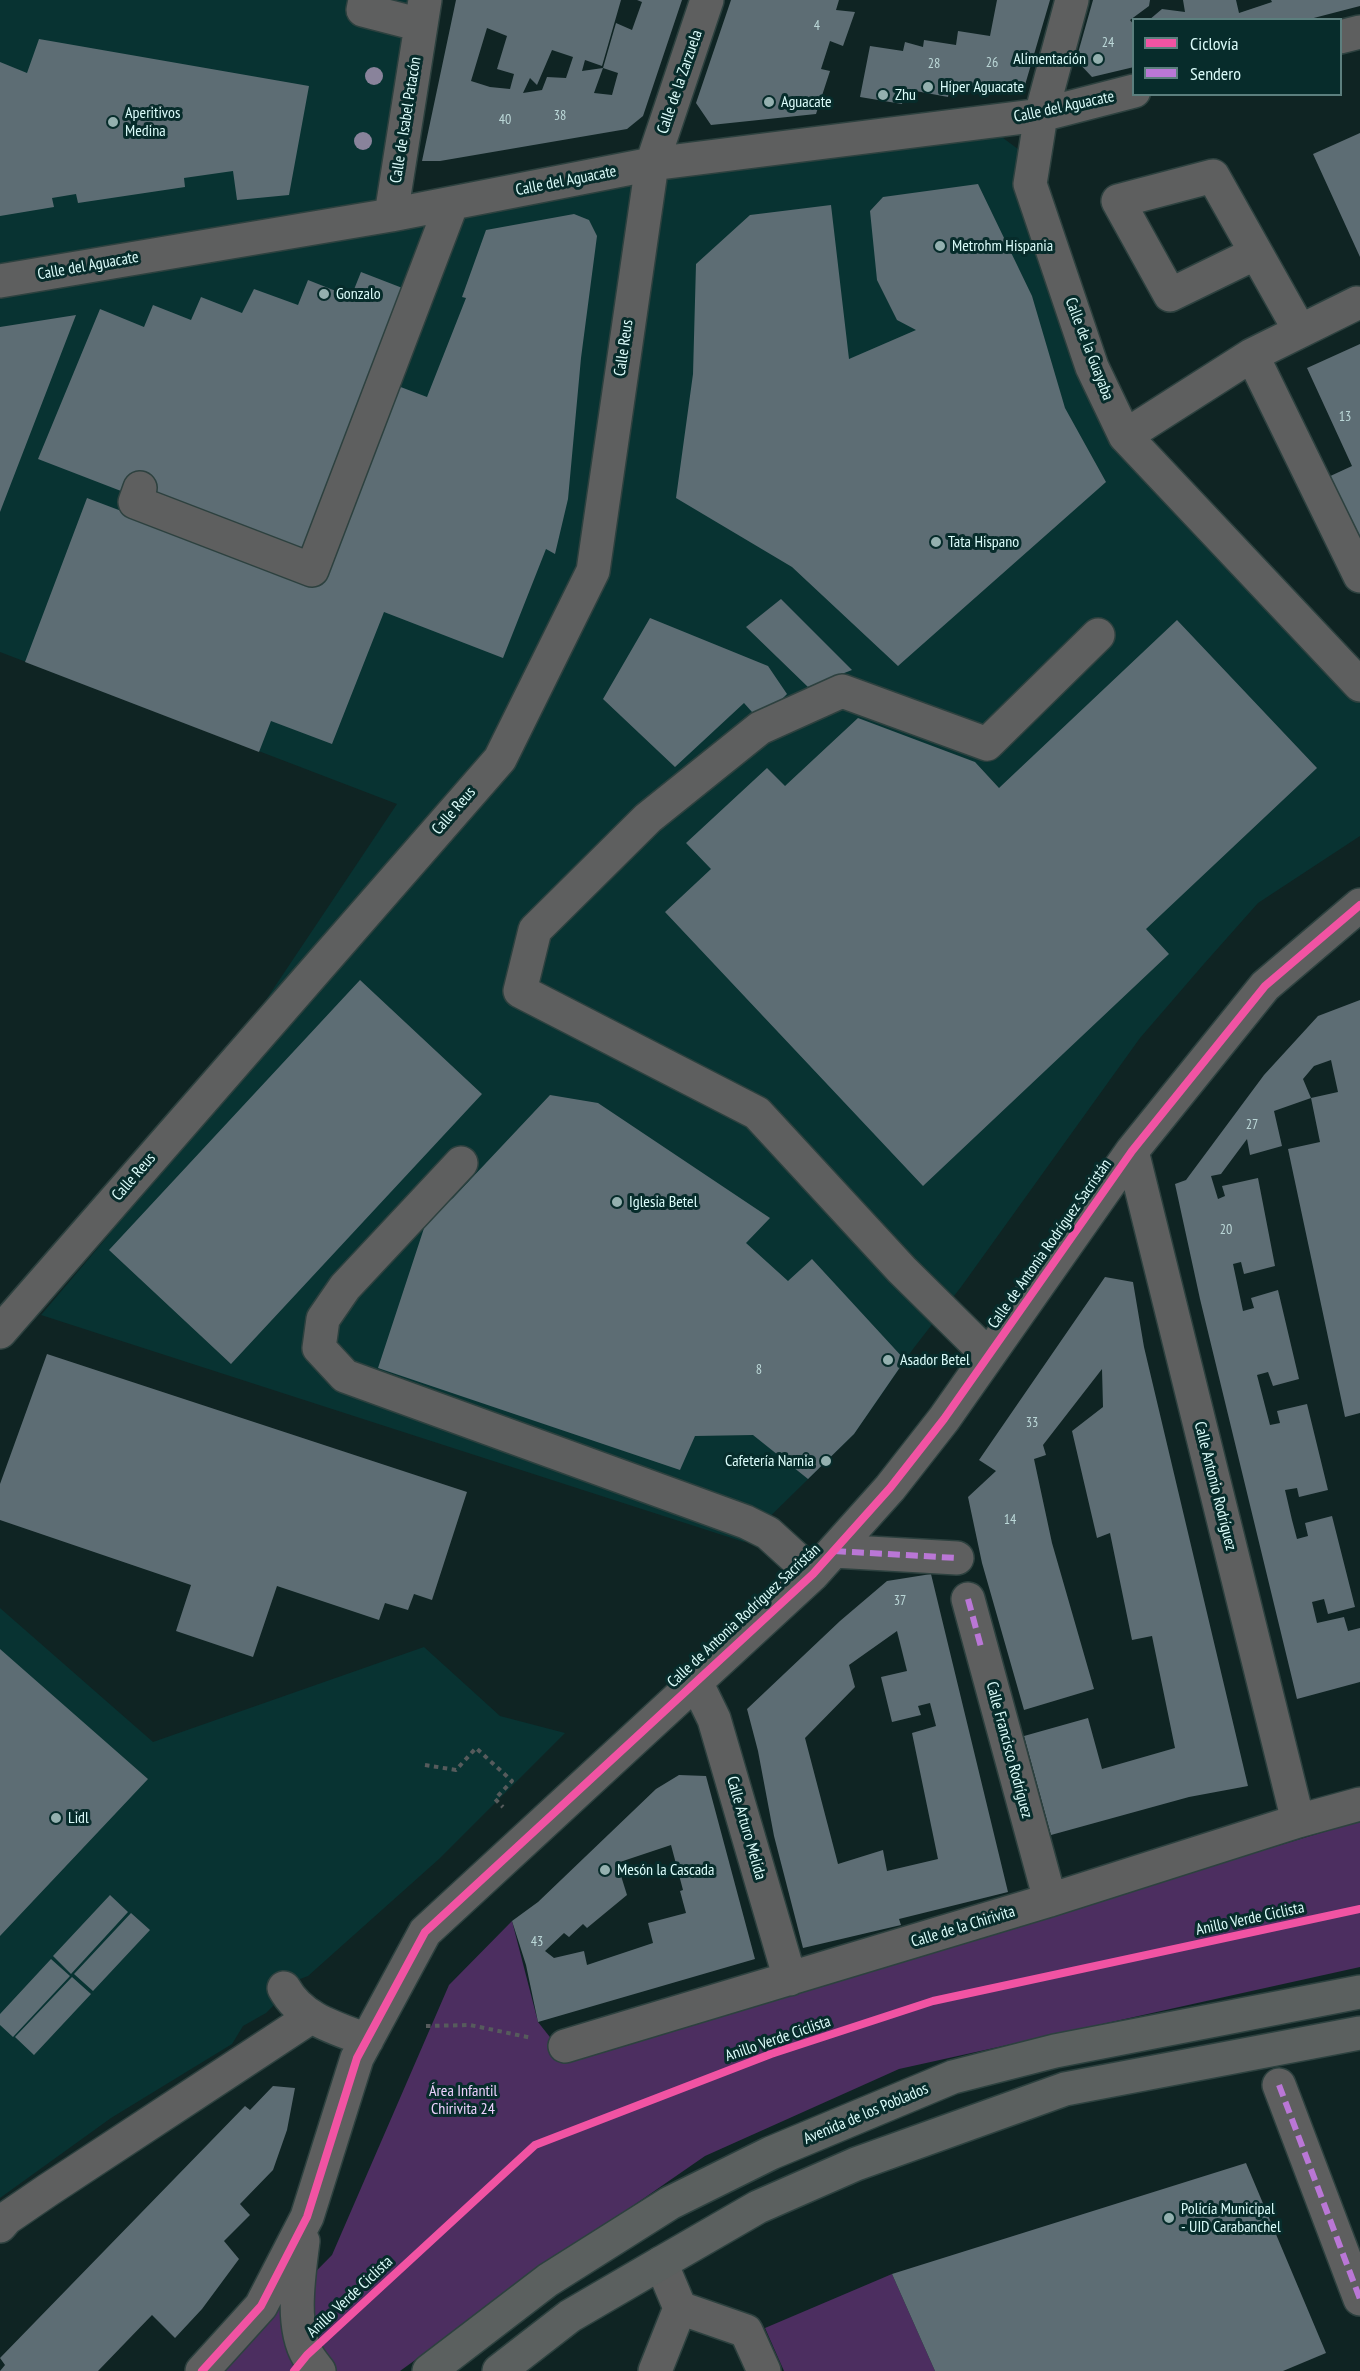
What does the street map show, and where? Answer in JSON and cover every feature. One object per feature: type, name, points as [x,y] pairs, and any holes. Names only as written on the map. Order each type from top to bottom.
[{"type":"main road","name":"Avenida de los Poblados","points":[[429,2371],[549,2280],[670,2202],[771,2153],[881,2107],[953,2078],[1055,2051],[1360,1992]]},
{"type":"main road","points":[[499,2371],[570,2316],[661,2263],[758,2207],[846,2169],[1065,2089],[1360,2033]]},
{"type":"street","name":"Calle de Isabel Patacón","points":[[365,0],[363,10],[423,13],[391,214]]},
{"type":"street","name":"Calle de la Zarzuela","points":[[652,164],[707,0]]},
{"type":"street","name":"Calle de la Guayaba","points":[[1072,0],[1041,115],[1030,184],[1092,367],[1125,436],[1360,685]]},
{"type":"street","points":[[1342,37],[1360,32]]},
{"type":"street","name":"Calle del Aguacate","points":[[0,281],[391,214],[652,164],[1041,115],[1132,92]]},
{"type":"street","name":"Calle Reus","points":[[0,1332],[500,759],[593,571],[652,164]]},
{"type":"street","points":[[140,488],[135,502],[312,570],[452,202]]},
{"type":"street","points":[[1256,253],[1300,331]]},
{"type":"street","points":[[1125,436],[1252,355],[1357,303]]},
{"type":"street","points":[[1252,355],[1360,576]]},
{"type":"street","points":[[988,1355],[902,1270],[757,1113],[520,991],[535,930],[648,818],[760,728],[842,691],[987,744],[1098,635]]},
{"type":"street","name":"Calle de Antonia Rodríguez Sacristán","points":[[202,2371],[261,2306],[307,2217],[357,2058],[425,1932],[823,1563],[897,1479],[944,1419],[1132,1151],[1265,986],[1360,905]]},
{"type":"street","name":"Calle Antonio Rodríguez","points":[[1132,1151],[1298,1821]]},
{"type":"street","points":[[461,1163],[345,1287],[323,1319],[319,1348],[345,1376],[746,1522],[823,1563],[957,1558]]},
{"type":"street","name":"Calle Francisco Rodríguez","points":[[968,1599],[1050,1900]]},
{"type":"street","name":"Calle Arturo Melida","points":[[695,1680],[714,1719],[790,1979]]},
{"type":"street","name":"Calle de la Chirivita","points":[[565,2046],[1360,1804]]},
{"type":"street","points":[[284,1988],[291,2000],[310,2017],[367,2040]]},
{"type":"street","points":[[0,2226],[7,2218],[48,2190],[310,2017]]},
{"type":"street","points":[[1279,2085],[1360,2299]]},
{"type":"street","points":[[307,2217],[298,2278],[298,2331],[307,2355],[319,2371]]},
{"type":"street","points":[[655,2371],[680,2308],[661,2263]]},
{"type":"street","points":[[680,2308],[746,2331],[764,2371]]},
{"type":"path","points":[[424,1765],[456,1770],[476,1748],[512,1781],[495,1799],[503,1808]]},
{"type":"path","points":[[426,2026],[470,2025],[565,2046]]},
{"type":"shaded area","points":[[0,0],[428,0],[398,204],[995,132],[1026,155],[1101,361],[1162,462],[1360,692],[1360,836],[1258,903],[1203,965],[1140,1038],[961,1287],[913,1349],[854,1434],[744,1542],[41,1315],[108,1236],[397,804],[0,652]]},
{"type":"shaded area","points":[[0,1608],[153,1742],[424,1647],[500,1716],[565,1733],[439,1859],[308,1976],[300,1979],[266,2013],[243,2026],[232,2044],[111,2118],[0,2198]]},
{"type":"green space","name":"Área Infantil Chirivita 24","points":[[1360,1821],[1360,1967],[899,2069],[705,2156],[530,2277],[400,2371],[218,2371],[332,2255],[449,1985],[512,1921],[538,2022],[568,2060]]},
{"type":"green space","points":[[892,2274],[935,2371],[784,2371],[765,2328]]},
{"type":"building","points":[[456,0],[621,0],[602,66],[585,60],[582,71],[603,68],[616,23],[632,30],[642,2],[637,0],[682,0],[643,116],[627,129],[440,161],[422,161]],"holes":[[[487,28],[507,36],[497,69],[514,74],[510,89],[490,87],[471,81]],[[552,50],[573,57],[566,78],[547,77],[542,90],[523,93],[530,78],[537,85]],[[603,68],[618,73],[612,95],[594,93]]]},
{"type":"building","points":[[731,0],[839,0],[836,10],[855,12],[843,46],[830,41],[821,69],[830,71],[816,114],[711,125],[696,103]]},
{"type":"building","points":[[997,0],[1050,0],[1025,85],[995,81],[993,90],[950,82],[948,97],[905,89],[902,104],[860,97],[870,46],[903,51],[905,42],[923,47],[924,40],[956,45],[958,31],[990,36]]},
{"type":"building","points":[[1093,0],[1150,0],[1149,6],[1130,20],[1132,22],[1132,67],[1092,77],[1076,60]]},
{"type":"building","points":[[1183,0],[1236,0],[1239,13],[1272,2],[1271,0],[1360,0],[1360,6],[1314,18],[1151,18],[1162,9],[1185,12]]},
{"type":"building","name":"Aperitivos Medina","points":[[39,39],[309,86],[289,195],[237,200],[233,171],[184,178],[185,187],[78,203],[76,194],[52,198],[54,207],[0,216],[0,62],[27,73]]},
{"type":"building","points":[[1360,133],[1360,257],[1313,154]]},
{"type":"building","points":[[978,184],[1032,296],[1065,408],[1106,482],[898,666],[792,567],[676,498],[693,374],[696,264],[750,215],[831,205],[849,359],[916,330],[897,320],[877,280],[870,211],[883,197]]},
{"type":"building","points":[[574,214],[589,220],[597,236],[581,358],[568,499],[555,554],[546,549],[503,658],[384,612],[332,744],[271,721],[259,752],[25,662],[87,498],[320,586],[398,386],[427,397],[466,298],[462,297],[486,230]]},
{"type":"building","points":[[361,272],[405,289],[302,552],[124,482],[121,491],[38,459],[100,309],[144,327],[153,305],[191,320],[201,297],[242,313],[254,289],[298,305],[308,280],[351,297]]},
{"type":"building","points":[[76,315],[0,512],[0,327]]},
{"type":"building","points":[[1360,344],[1360,551],[1326,478],[1352,466],[1307,368]]},
{"type":"building","points":[[781,599],[852,670],[808,687],[746,627]]},
{"type":"building","points":[[650,618],[768,666],[787,694],[760,721],[744,703],[675,767],[603,699]]},
{"type":"building","points":[[1177,620],[1317,768],[1146,929],[1169,954],[923,1186],[665,912],[711,869],[686,843],[767,768],[785,786],[858,718],[975,762],[999,788]]},
{"type":"building","points":[[360,980],[482,1094],[231,1364],[109,1250]]},
{"type":"building","points":[[1360,1000],[1360,1413],[1345,1417],[1288,1149],[1320,1142],[1311,1098],[1274,1111],[1282,1146],[1250,1155],[1247,1139],[1221,1174],[1211,1176],[1218,1199],[1225,1196],[1222,1186],[1258,1178],[1275,1266],[1244,1274],[1241,1262],[1233,1264],[1243,1311],[1254,1308],[1251,1298],[1278,1290],[1299,1379],[1273,1386],[1268,1372],[1257,1375],[1270,1425],[1280,1423],[1277,1411],[1307,1404],[1328,1490],[1299,1497],[1297,1488],[1285,1490],[1297,1539],[1308,1536],[1305,1523],[1332,1516],[1355,1607],[1328,1614],[1324,1599],[1312,1602],[1317,1623],[1344,1617],[1348,1631],[1360,1628],[1360,1682],[1297,1699],[1200,1299],[1175,1184],[1186,1180],[1264,1075],[1318,1016]],"holes":[[[1331,1060],[1338,1092],[1311,1098],[1303,1079],[1314,1066]]]},
{"type":"building","points":[[550,1095],[598,1103],[770,1218],[746,1243],[788,1281],[812,1259],[905,1360],[854,1434],[808,1479],[753,1435],[695,1436],[680,1470],[378,1368],[427,1219],[453,1198]]},
{"type":"building","points":[[1105,1277],[1133,1282],[1144,1347],[1248,1786],[1189,1797],[1051,1835],[1024,1736],[1088,1718],[1102,1769],[1175,1748],[1152,1636],[1132,1640],[1110,1533],[1097,1538],[1072,1431],[1103,1407],[1102,1369],[1043,1445],[1046,1455],[1034,1459],[1052,1543],[1094,1689],[1024,1710],[982,1563],[968,1497],[996,1471],[979,1460]]},
{"type":"building","points":[[47,1354],[467,1492],[432,1600],[414,1594],[408,1610],[385,1603],[379,1620],[277,1586],[253,1657],[176,1631],[191,1585],[0,1520],[0,1484]]},
{"type":"building","points":[[931,1574],[1008,1892],[899,1919],[901,1925],[803,1948],[774,1836],[758,1751],[747,1709],[840,1621],[887,1581]],"holes":[[[897,1631],[907,1671],[881,1677],[892,1722],[921,1715],[918,1706],[930,1703],[936,1726],[912,1733],[938,1859],[887,1871],[883,1850],[838,1864],[805,1738],[855,1687],[849,1665]]]},
{"type":"building","name":"Lidl","points":[[0,1649],[148,1779],[0,1936]]},
{"type":"building","points":[[679,1775],[706,1776],[755,1959],[538,2022],[526,1965],[512,1921],[538,1902],[656,1789]],"holes":[[[671,1845],[683,1890],[680,1891],[686,1913],[648,1923],[653,1943],[587,1965],[584,1951],[554,1958],[545,1951],[564,1933],[569,1937],[583,1924],[587,1928],[627,1895],[617,1863]]]},
{"type":"building","points":[[110,1895],[128,1912],[71,1974],[53,1956]]},
{"type":"building","points":[[131,1913],[150,1930],[93,1991],[74,1974]]},
{"type":"building","points":[[51,1959],[70,1976],[13,2037],[0,2025],[0,2014]]},
{"type":"building","points":[[72,1977],[91,1994],[34,2055],[15,2037]]},
{"type":"building","points":[[273,2086],[295,2088],[287,2130],[273,2170],[240,2204],[250,2215],[224,2241],[239,2259],[202,2309],[175,2338],[152,2315],[98,2371],[0,2371],[5,2365],[0,2358],[245,2106],[250,2110]]},
{"type":"building","name":"Policía Municipal - UID Carabanchel","points":[[1246,2163],[1326,2353],[1283,2371],[935,2371],[892,2274]]},
{"type":"marked path","points":[[834,1551],[957,1558]]},
{"type":"marked path","points":[[968,1599],[981,1647]]},
{"type":"marked path","points":[[1279,2085],[1360,2299]]},
{"type":"cycle path","points":[[202,2371],[261,2306],[307,2217],[357,2058],[425,1932],[813,1574],[890,1488],[944,1419],[1132,1151],[1265,986],[1360,905]]},
{"type":"cycle path","name":"Anillo Verde Ciclista","points":[[294,2371],[307,2355],[535,2145],[771,2054],[933,2001],[1360,1909]]},
{"type":"place","name":"Alimentación","points":[[1098,59]]},
{"type":"place","name":"Hiper Aguacate","points":[[928,87]]},
{"type":"place","name":"Zhu","points":[[883,95]]},
{"type":"place","name":"Aguacate","points":[[769,102]]},
{"type":"place","name":"Aperitivos Medina","points":[[113,122]]},
{"type":"place","name":"Metrohm Hispania","points":[[940,246]]},
{"type":"place","name":"Gonzalo","points":[[324,294]]},
{"type":"place","name":"Tata Hispano","points":[[936,542]]},
{"type":"place","name":"Iglesia Betel","points":[[617,1202]]},
{"type":"place","name":"Asador Betel","points":[[888,1360]]},
{"type":"place","name":"Cafetería Narnia","points":[[826,1461]]},
{"type":"place","name":"Lidl","points":[[56,1818]]},
{"type":"place","name":"Mesón la Cascada","points":[[605,1870]]},
{"type":"place","name":"Policía Municipal - UID Carabanchel","points":[[1169,2218]]}]
